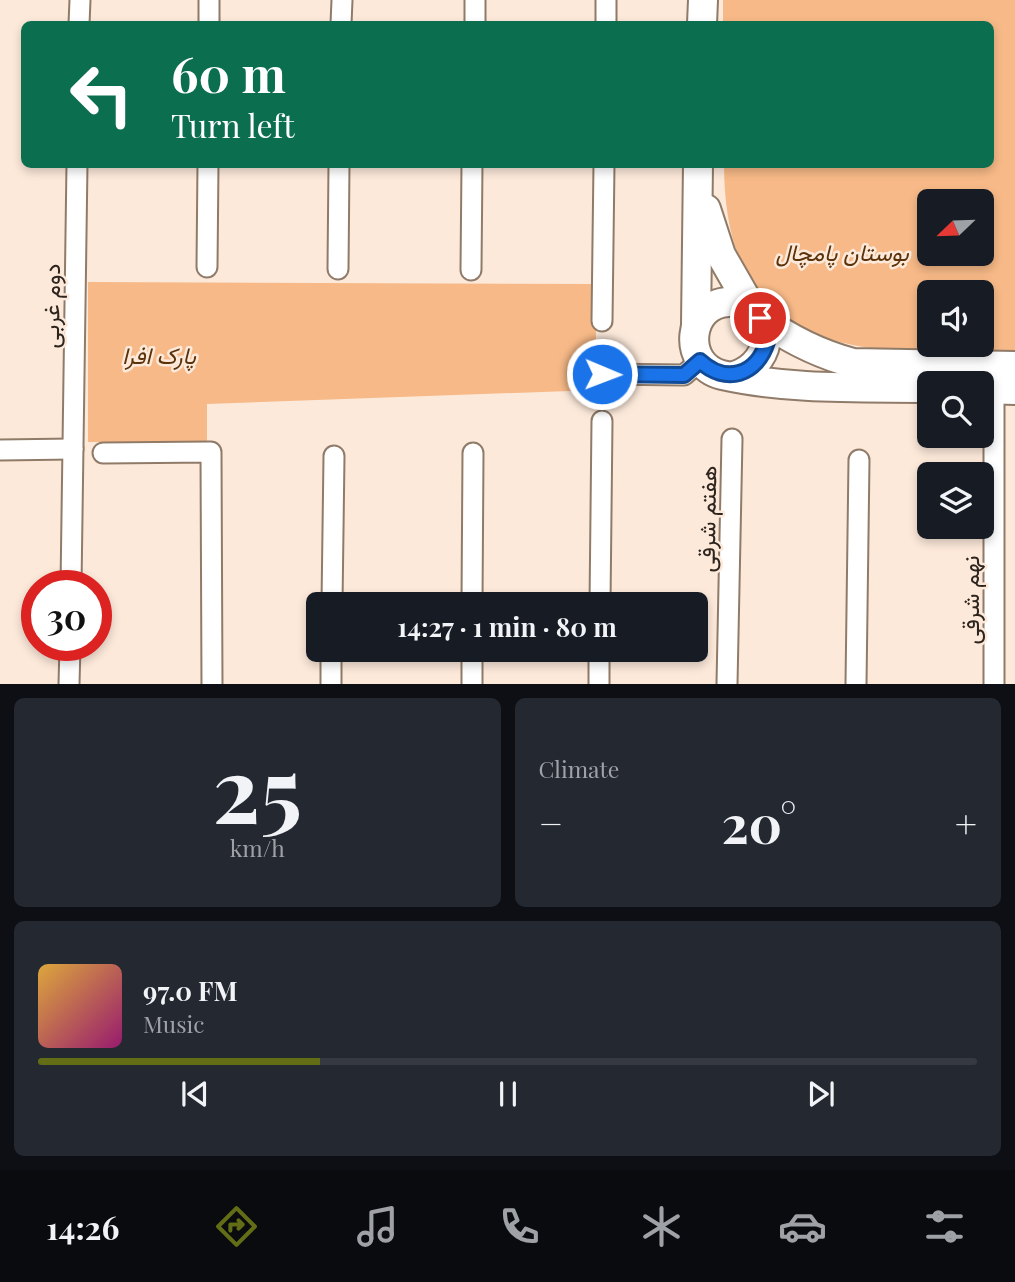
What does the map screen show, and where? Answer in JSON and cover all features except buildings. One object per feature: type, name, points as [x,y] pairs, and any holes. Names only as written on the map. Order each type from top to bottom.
[{"type":"street","points":[[79,21],[80,0]]},
{"type":"street","points":[[209,0],[209,21]]},
{"type":"street","points":[[341,21],[342,0]]},
{"type":"street","points":[[475,0],[475,21]]},
{"type":"street","points":[[606,0],[606,21]]},
{"type":"street","points":[[702,21],[703,0]]},
{"type":"street","name":"دوم غربی","points":[[71,570],[77,168]]},
{"type":"street","points":[[207,267],[208,168]]},
{"type":"street","points":[[338,269],[339,168]]},
{"type":"street","points":[[471,271],[472,168]]},
{"type":"street","points":[[602,321],[604,168]]},
{"type":"street","points":[[698,168],[695,350],[700,361],[710,370],[775,384],[917,388]]},
{"type":"street","points":[[699,168],[709,226],[734,284],[756,314],[767,342],[763,354],[746,372],[734,376]]},
{"type":"street","points":[[696,325],[701,315],[720,303],[743,304],[785,336],[830,357],[853,363],[1015,366]]},
{"type":"street","points":[[602,374],[684,375],[700,361]]},
{"type":"street","name":"نهم شرقی","points":[[994,684],[997,390]]},
{"type":"street","points":[[600,592],[602,421]]},
{"type":"street","name":"هفتم شرقی","points":[[727,684],[732,439]]},
{"type":"street","points":[[0,450],[73,449]]},
{"type":"street","points":[[103,453],[211,452],[212,684]]},
{"type":"street","points":[[472,592],[473,453]]},
{"type":"street","points":[[332,592],[334,456]]},
{"type":"street","points":[[856,684],[859,460]]},
{"type":"street","points":[[69,684],[70,661]]},
{"type":"street","points":[[331,662],[331,684]]},
{"type":"street","points":[[472,662],[472,684]]},
{"type":"street","points":[[599,662],[599,684]]},
{"type":"green space","name":"بوستان پامچال","points":[[723,0],[1015,0],[1015,355],[994,355],[994,280],[917,280],[917,352],[857,346],[813,333],[777,311],[749,278],[731,230],[724,168],[994,168],[994,21],[723,21]]},
{"type":"green space","name":"پارک افرا","points":[[88,282],[595,284],[597,390],[207,404],[207,443],[88,442]]},
{"type":"route","points":[[602,374],[684,375],[700,361],[710,370],[721,374],[734,376],[746,372],[756,365],[767,342],[766,330],[760,318]]}]
